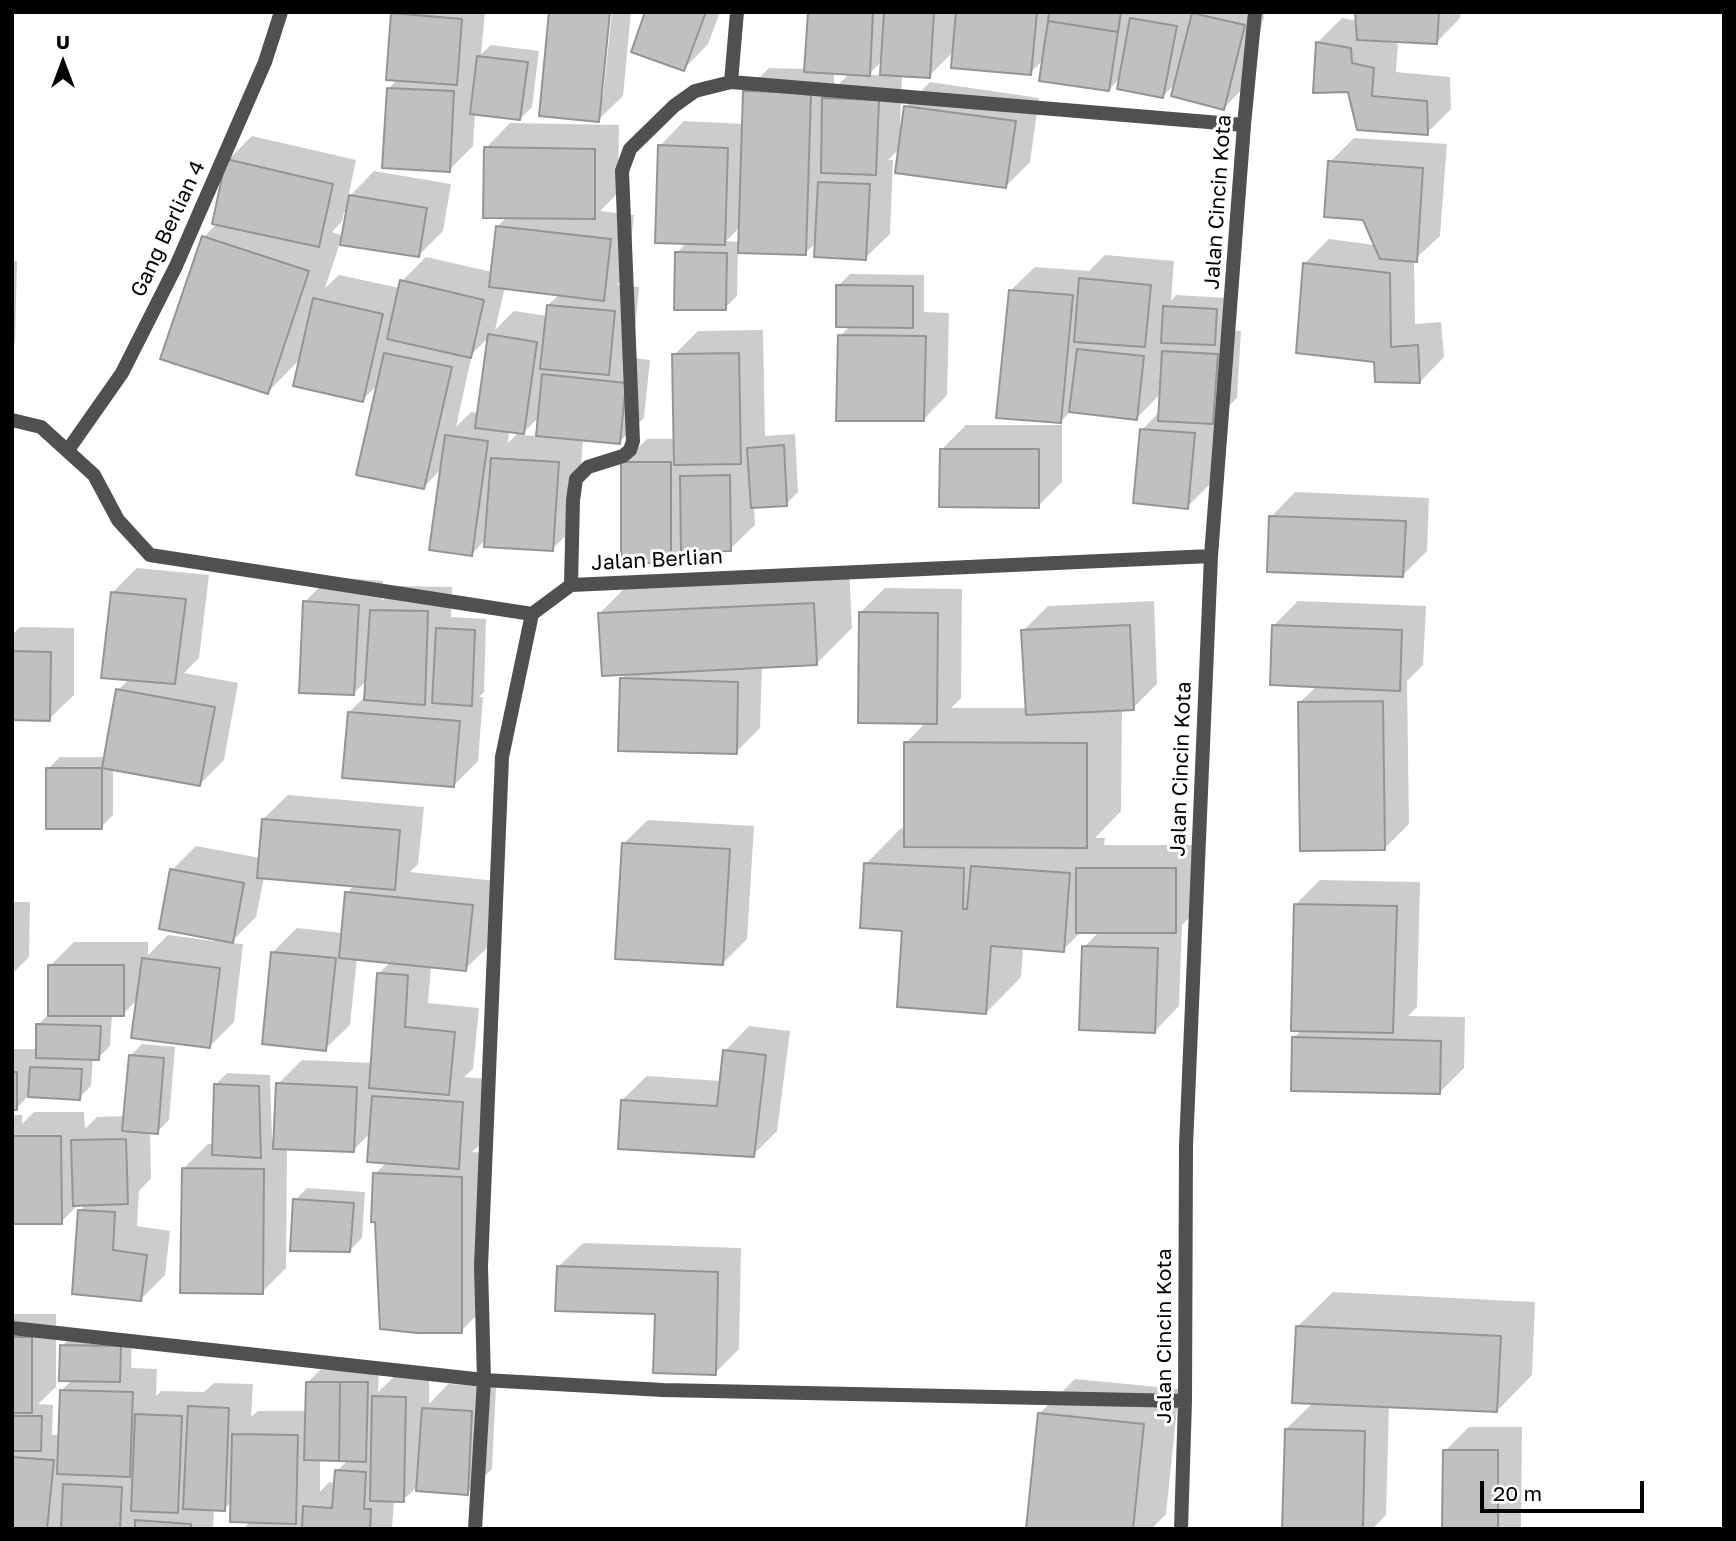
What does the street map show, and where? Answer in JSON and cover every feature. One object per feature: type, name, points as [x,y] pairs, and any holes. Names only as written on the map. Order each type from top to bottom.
[{"type":"street","name":"Gang Berlian 4","points":[[68,450],[122,373],[170,277],[265,62],[281,12]]},
{"type":"street","points":[[731,82],[737,12]]},
{"type":"street","name":"Jalan Cincin Kota","points":[[1181,1529],[1185,1401],[1186,1146],[1211,556],[1255,12]]},
{"type":"street","points":[[571,585],[576,480],[588,467],[623,456],[630,450],[633,440],[622,171],[630,149],[674,106],[695,90],[731,82],[1244,125]]},
{"type":"street","points":[[12,419],[41,427],[94,475],[118,520],[150,555],[532,614],[502,757],[481,1266],[484,1380],[475,1529]]},
{"type":"street","name":"Jalan Berlian","points":[[532,614],[571,585],[1211,556]]},
{"type":"street","points":[[12,1328],[484,1380],[663,1390],[1185,1401]]},
{"type":"building","points":[[549,12],[610,12],[599,122],[539,116]]},
{"type":"building","points":[[645,12],[706,12],[684,71],[631,52]]},
{"type":"building","points":[[808,12],[873,12],[870,76],[804,72]]},
{"type":"building","points":[[884,12],[934,12],[930,78],[880,75]]},
{"type":"building","points":[[956,12],[1037,12],[1031,75],[951,68]]},
{"type":"building","points":[[1049,12],[1121,12],[1118,32],[1048,21]]},
{"type":"building","points":[[1355,12],[1439,12],[1437,44],[1357,40]]},
{"type":"building","points":[[391,13],[462,19],[457,85],[386,80]]},
{"type":"building","points":[[1192,13],[1245,25],[1224,110],[1171,96]]},
{"type":"building","points":[[1130,18],[1177,26],[1163,98],[1117,89]]},
{"type":"building","points":[[1048,21],[1118,32],[1109,91],[1039,81]]},
{"type":"building","points":[[1316,42],[1351,48],[1352,63],[1374,68],[1372,96],[1427,101],[1428,135],[1357,130],[1348,92],[1313,93]]},
{"type":"building","points":[[477,56],[528,62],[520,120],[470,114]]},
{"type":"building","points":[[387,88],[454,91],[450,172],[382,168]]},
{"type":"building","points":[[743,91],[811,93],[806,255],[738,253]]},
{"type":"building","points":[[822,98],[879,100],[876,175],[821,173]]},
{"type":"building","points":[[904,106],[1016,121],[1006,188],[895,173]]},
{"type":"building","points":[[658,145],[728,148],[725,245],[655,243]]},
{"type":"building","points":[[484,147],[595,149],[595,219],[483,218]]},
{"type":"building","points":[[226,159],[333,184],[319,247],[212,224]]},
{"type":"building","points":[[1328,161],[1423,168],[1417,262],[1380,259],[1363,220],[1324,217]]},
{"type":"building","points":[[818,182],[870,184],[866,260],[814,257]]},
{"type":"building","points":[[349,195],[427,208],[419,257],[340,245]]},
{"type":"building","points":[[496,226],[611,239],[604,301],[489,287]]},
{"type":"building","points":[[202,236],[309,271],[268,394],[160,359]]},
{"type":"building","points":[[675,252],[727,253],[726,310],[674,310]]},
{"type":"building","points":[[1303,263],[1390,273],[1391,347],[1418,345],[1420,383],[1375,382],[1374,362],[1296,353]]},
{"type":"building","points":[[1079,278],[1151,285],[1145,347],[1074,342]]},
{"type":"building","points":[[400,280],[484,300],[471,358],[387,339]]},
{"type":"building","points":[[836,285],[913,286],[913,328],[836,327]]},
{"type":"building","points":[[1009,290],[1073,295],[1061,423],[996,418]]},
{"type":"building","points":[[313,298],[383,314],[363,402],[293,386]]},
{"type":"building","points":[[547,305],[615,311],[609,375],[540,369]]},
{"type":"building","points":[[1163,306],[1217,309],[1215,345],[1161,343]]},
{"type":"building","points":[[488,334],[537,342],[524,434],[475,428]]},
{"type":"building","points":[[838,335],[926,336],[924,421],[836,421]]},
{"type":"building","points":[[1077,349],[1144,356],[1137,420],[1069,412]]},
{"type":"building","points":[[1162,351],[1218,354],[1213,424],[1158,421]]},
{"type":"building","points":[[384,353],[452,367],[424,489],[356,475]]},
{"type":"building","points":[[739,353],[741,464],[674,465],[672,354]]},
{"type":"building","points":[[542,374],[626,383],[620,444],[536,436]]},
{"type":"building","points":[[1140,429],[1195,433],[1188,509],[1133,503]]},
{"type":"building","points":[[445,435],[488,441],[472,556],[429,550]]},
{"type":"building","points":[[784,445],[787,506],[751,508],[747,448]]},
{"type":"building","points":[[940,449],[1039,449],[1039,508],[939,507]]},
{"type":"building","points":[[491,458],[559,462],[553,551],[484,547]]},
{"type":"building","points":[[621,462],[671,462],[671,563],[621,563]]},
{"type":"building","points":[[730,475],[731,551],[681,552],[680,476]]},
{"type":"building","points":[[1269,516],[1406,521],[1403,577],[1267,572]]},
{"type":"building","points":[[111,592],[186,599],[175,684],[101,678]]},
{"type":"building","points":[[303,601],[359,605],[354,695],[299,693]]},
{"type":"building","points":[[814,603],[817,665],[602,676],[598,613]]},
{"type":"building","points":[[370,610],[428,611],[425,705],[364,700]]},
{"type":"building","points":[[859,612],[938,613],[937,724],[858,723]]},
{"type":"building","points":[[1130,625],[1134,710],[1026,715],[1021,630]]},
{"type":"building","points":[[1272,625],[1402,630],[1400,691],[1270,685]]},
{"type":"building","points":[[436,628],[475,630],[472,706],[432,703]]},
{"type":"building","points":[[12,651],[51,652],[50,721],[12,720]]},
{"type":"building","points":[[620,678],[738,682],[737,754],[618,751]]},
{"type":"building","points":[[116,689],[215,707],[200,786],[102,768]]},
{"type":"building","points":[[1383,701],[1385,850],[1300,851],[1298,702]]},
{"type":"building","points":[[348,712],[460,721],[454,787],[342,778]]},
{"type":"building","points":[[904,742],[1087,743],[1087,848],[904,847]]},
{"type":"building","points":[[46,768],[102,768],[102,829],[46,829]]},
{"type":"building","points":[[262,819],[400,830],[395,890],[257,878]]},
{"type":"building","points":[[622,843],[730,849],[723,965],[615,959]]},
{"type":"building","points":[[864,863],[964,868],[963,909],[967,909],[971,866],[1070,873],[1064,952],[991,946],[986,1014],[897,1007],[902,931],[860,928]]},
{"type":"building","points":[[1076,868],[1176,868],[1176,933],[1076,933]]},
{"type":"building","points":[[170,869],[244,883],[233,943],[159,929]]},
{"type":"building","points":[[345,892],[473,905],[466,971],[339,958]]},
{"type":"building","points":[[1294,904],[1397,906],[1393,1033],[1291,1031]]},
{"type":"building","points":[[1082,946],[1158,948],[1155,1033],[1079,1030]]},
{"type":"building","points":[[271,952],[336,958],[326,1051],[262,1044]]},
{"type":"building","points":[[142,958],[220,968],[210,1048],[131,1038]]},
{"type":"building","points":[[48,965],[124,965],[124,1016],[48,1016]]},
{"type":"building","points":[[377,973],[408,975],[405,1027],[455,1032],[449,1095],[369,1088]]},
{"type":"building","points":[[36,1024],[101,1026],[99,1060],[36,1058]]},
{"type":"building","points":[[1292,1037],[1441,1041],[1440,1094],[1291,1091]]},
{"type":"building","points":[[723,1050],[766,1055],[754,1157],[618,1149],[621,1100],[717,1106]]},
{"type":"building","points":[[129,1055],[164,1058],[158,1134],[122,1131]]},
{"type":"building","points":[[30,1067],[82,1069],[80,1100],[28,1097]]},
{"type":"building","points":[[12,1072],[17,1072],[17,1110],[12,1110]]},
{"type":"building","points":[[276,1083],[357,1087],[354,1152],[273,1149]]},
{"type":"building","points":[[214,1084],[259,1086],[261,1158],[212,1155]]},
{"type":"building","points":[[372,1096],[463,1102],[459,1169],[367,1162]]},
{"type":"building","points":[[12,1136],[61,1136],[62,1224],[12,1224]]},
{"type":"building","points":[[126,1139],[128,1204],[73,1206],[71,1140]]},
{"type":"building","points":[[182,1168],[264,1169],[263,1294],[180,1293]]},
{"type":"building","points":[[373,1173],[462,1177],[462,1333],[417,1333],[380,1329],[375,1222],[371,1222]]},
{"type":"building","points":[[293,1199],[354,1203],[350,1252],[290,1251]]},
{"type":"building","points":[[78,1210],[115,1212],[113,1250],[147,1255],[141,1301],[72,1294]]},
{"type":"building","points":[[557,1266],[718,1272],[716,1375],[653,1373],[655,1314],[555,1311]]},
{"type":"building","points":[[1296,1326],[1501,1336],[1497,1412],[1292,1403]]},
{"type":"building","points":[[12,1337],[32,1337],[32,1413],[12,1413]]},
{"type":"building","points":[[60,1345],[121,1346],[120,1382],[59,1381]]},
{"type":"building","points":[[306,1382],[340,1382],[339,1461],[304,1460]]},
{"type":"building","points":[[340,1382],[368,1382],[366,1462],[339,1461]]},
{"type":"building","points":[[60,1390],[133,1392],[130,1477],[57,1474]]},
{"type":"building","points":[[372,1396],[406,1397],[404,1502],[370,1501]]},
{"type":"building","points":[[188,1406],[229,1408],[225,1511],[183,1509]]},
{"type":"building","points":[[422,1408],[472,1411],[468,1495],[416,1491]]},
{"type":"building","points":[[1038,1413],[1144,1424],[1133,1529],[1026,1529]]},
{"type":"building","points":[[135,1414],[182,1416],[178,1513],[131,1511]]},
{"type":"building","points":[[12,1416],[42,1416],[41,1451],[12,1451]]},
{"type":"building","points":[[1285,1429],[1365,1431],[1363,1529],[1282,1529]]},
{"type":"building","points":[[232,1434],[298,1435],[296,1524],[230,1522]]},
{"type":"building","points":[[1443,1450],[1498,1450],[1498,1529],[1442,1529]]},
{"type":"building","points":[[12,1457],[54,1460],[47,1529],[12,1529]]},
{"type":"building","points":[[335,1470],[366,1472],[364,1509],[371,1509],[370,1529],[302,1529],[303,1506],[332,1508]]},
{"type":"building","points":[[63,1484],[122,1487],[120,1529],[61,1529]]},
{"type":"building","points":[[135,1520],[191,1524],[191,1529],[135,1529]]}]
